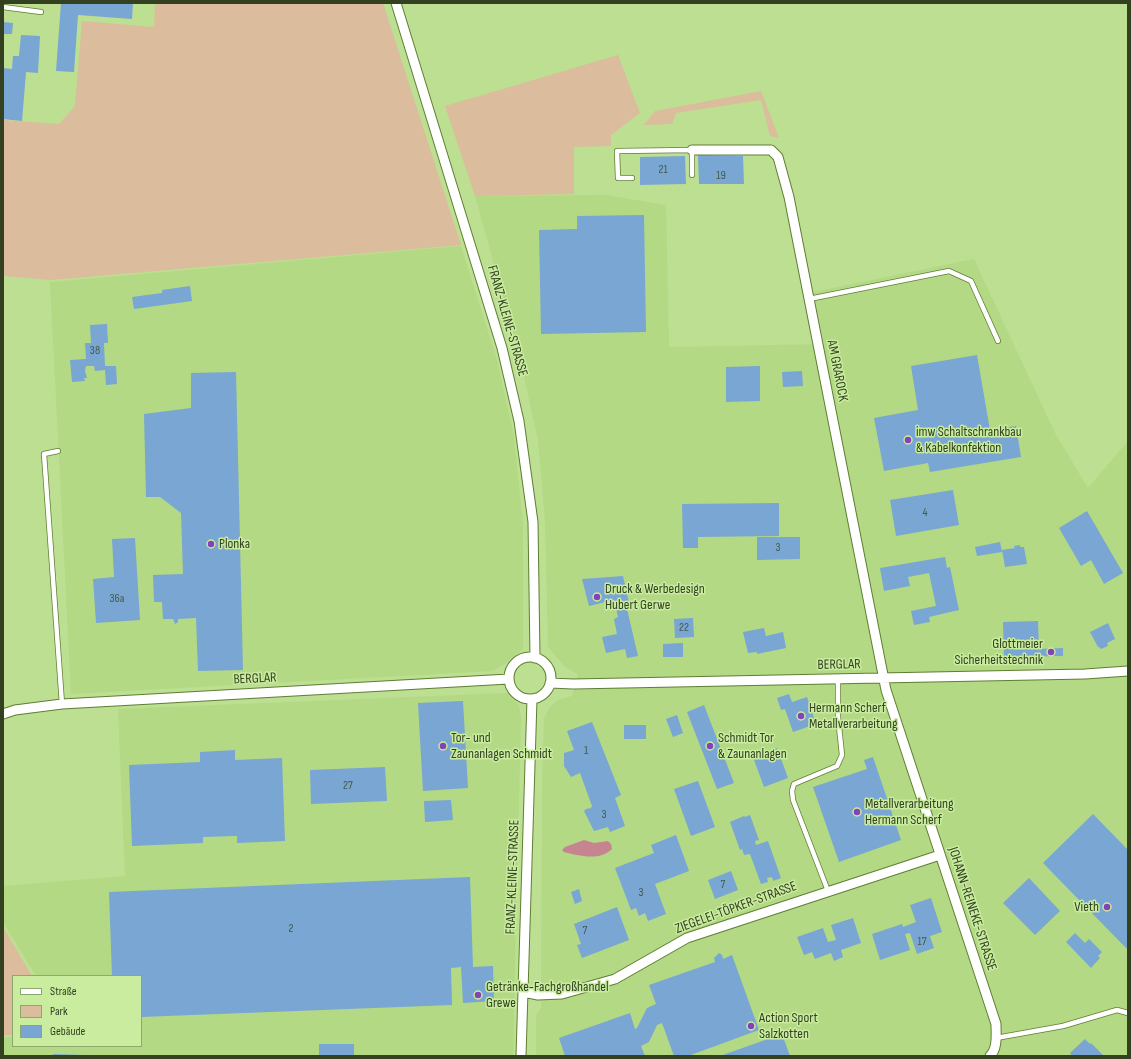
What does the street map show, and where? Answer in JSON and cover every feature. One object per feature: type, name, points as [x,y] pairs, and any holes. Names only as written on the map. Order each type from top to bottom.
[{"type":"street","name":"FRANZ-KLEINE-STRASSE","points":[[396,3],[502,348],[516,408],[533,522],[535,658]]},
{"type":"street","name":"AM GRAROCK","points":[[692,150],[759,149],[771,150],[778,156],[789,197],[884,678]]},
{"type":"street","points":[[535,658],[549,670],[550,683],[544,694],[532,699],[519,696],[514,692],[509,679],[510,673],[517,662],[522,659],[535,658]]},
{"type":"street","name":"BERGLAR","points":[[550,683],[573,684],[1085,674],[1128,671]]},
{"type":"street","name":"JOHANN-REINEKE-STRASSE","points":[[884,678],[940,855],[996,1024],[994,1052],[990,1056]]},
{"type":"street","name":"BERGLAR","points":[[3,714],[15,710],[62,704],[509,679]]},
{"type":"street","name":"FRANZ-KLEINE-STRASSE","points":[[521,1056],[532,699]]},
{"type":"street","name":"ZIEGELEI-TÖPKER-STRASSE","points":[[523,992],[538,995],[562,994],[615,979],[687,938],[940,855]]},
{"type":"lane","points":[[3,7],[41,12]]},
{"type":"lane","points":[[632,178],[618,178],[617,151],[692,150],[692,175]]},
{"type":"lane","points":[[809,299],[949,271],[971,281],[998,341]]},
{"type":"lane","points":[[58,451],[44,454],[62,704]]},
{"type":"lane","points":[[828,891],[793,800],[792,791],[794,784],[837,766],[842,755],[838,717],[838,679]]},
{"type":"lane","points":[[996,1038],[1063,1026],[1117,1010],[1128,1013]]},
{"type":"shaded area","points":[[606,195],[666,205],[669,347],[824,344],[813,292],[974,259],[1055,433],[1088,488],[1128,441],[1128,1056],[536,1056],[536,1015],[541,1008],[542,788],[544,719],[550,707],[558,700],[572,696],[578,674],[565,667],[548,647],[545,520],[538,440],[520,359],[475,196]]},
{"type":"shaded area","points":[[461,246],[497,360],[514,436],[523,524],[523,649],[505,664],[492,671],[71,694],[50,282]]},
{"type":"shaded area","points":[[507,693],[519,705],[521,718],[513,1056],[3,1056],[3,1038],[12,1037],[12,1047],[142,1047],[142,975],[35,975],[3,922],[3,886],[125,876],[118,709]]},
{"type":"shaded area","points":[[584,840],[594,843],[608,841],[611,844],[612,849],[607,853],[595,856],[575,855],[562,850],[565,847]]},
{"type":"green space","points":[[155,3],[383,3],[461,245],[51,280],[3,276],[3,120],[59,124],[75,106],[82,21],[154,27]]},
{"type":"green space","points":[[618,55],[640,113],[611,135],[611,146],[574,147],[574,194],[475,196],[445,106]]},
{"type":"green space","points":[[761,91],[779,138],[770,136],[761,100],[676,113],[672,124],[644,125],[655,111]]},
{"type":"green space","points":[[3,927],[31,975],[12,975],[12,1035],[3,1035]]},
{"type":"building","points":[[61,3],[133,3],[132,19],[78,15],[74,72],[56,71]]},
{"type":"building","points":[[3,22],[13,23],[12,34],[3,34]]},
{"type":"building","points":[[21,35],[40,36],[38,73],[26,72],[22,121],[3,119],[3,68],[12,69],[13,56],[19,56]]},
{"type":"building","points":[[698,155],[743,156],[744,184],[699,184]]},
{"type":"building","points":[[685,156],[686,184],[640,185],[640,157]]},
{"type":"building","points":[[644,215],[646,332],[541,334],[539,230],[577,229],[577,216]]},
{"type":"building","points":[[190,286],[192,301],[134,309],[132,297],[162,293],[162,290]]},
{"type":"building","points":[[107,324],[108,343],[104,343],[105,366],[116,366],[117,384],[106,385],[105,370],[95,371],[94,366],[86,366],[85,371],[87,378],[84,378],[85,381],[72,382],[70,360],[86,359],[85,343],[91,343],[90,325]]},
{"type":"building","points":[[977,355],[990,430],[1016,426],[1021,457],[930,472],[928,463],[884,471],[874,418],[918,410],[911,366]]},
{"type":"building","points":[[760,366],[760,401],[726,402],[726,367]]},
{"type":"building","points":[[802,371],[803,386],[783,387],[782,372]]},
{"type":"building","name":"Plonka","points":[[236,372],[243,670],[198,671],[196,618],[178,619],[178,622],[175,624],[173,619],[163,619],[162,602],[154,602],[153,575],[183,574],[181,513],[160,497],[146,497],[144,414],[191,408],[191,373]]},
{"type":"building","points":[[953,490],[959,525],[896,536],[890,500]]},
{"type":"building","points":[[779,503],[779,536],[698,537],[698,548],[683,548],[682,504]]},
{"type":"building","points":[[1087,511],[1123,573],[1104,584],[1091,560],[1081,566],[1059,528]]},
{"type":"building","points":[[757,537],[800,537],[800,559],[757,560]]},
{"type":"building","points":[[135,538],[140,620],[96,623],[93,579],[114,577],[112,539]]},
{"type":"building","points":[[1000,542],[1002,552],[977,556],[975,547]]},
{"type":"building","points":[[1020,545],[1020,547],[1024,547],[1027,564],[1005,567],[1002,550],[1015,548],[1014,546]]},
{"type":"building","points":[[945,557],[947,568],[950,567],[959,610],[929,617],[930,622],[914,625],[911,611],[936,606],[929,573],[908,577],[910,586],[884,591],[880,568]]},
{"type":"building","points":[[623,576],[630,608],[627,609],[638,656],[627,658],[625,649],[606,653],[602,637],[617,634],[614,619],[618,617],[614,600],[589,606],[582,579]]},
{"type":"building","points":[[693,618],[694,637],[675,638],[674,619]]},
{"type":"building","points":[[1038,621],[1039,649],[1063,648],[1063,656],[1004,657],[1003,622]]},
{"type":"building","points":[[1108,623],[1115,639],[1107,643],[1108,646],[1101,649],[1098,647],[1090,632]]},
{"type":"building","points":[[764,628],[766,636],[783,632],[786,648],[757,654],[757,652],[748,653],[743,632]]},
{"type":"building","points":[[683,643],[683,657],[663,657],[663,644]]},
{"type":"building","name":"Hermann Scherf Metallverarbeitung","points":[[789,694],[792,702],[807,697],[816,724],[793,732],[785,709],[781,710],[777,698]]},
{"type":"building","name":"Tor- und Zaunanlagen Schmidt","points":[[463,701],[468,788],[423,791],[418,703]]},
{"type":"building","name":"Schmidt Tor & Zaunanlagen","points":[[704,705],[734,783],[717,789],[687,712]]},
{"type":"building","points":[[677,715],[683,733],[673,737],[666,719]]},
{"type":"building","points":[[592,722],[621,795],[615,798],[625,826],[610,832],[608,827],[594,831],[584,811],[592,806],[580,773],[571,777],[564,766],[564,753],[574,750],[567,731]]},
{"type":"building","points":[[624,725],[646,725],[646,739],[624,739]]},
{"type":"building","points":[[777,748],[788,778],[764,787],[753,757]]},
{"type":"building","points":[[235,750],[235,760],[282,758],[285,841],[237,843],[237,836],[203,837],[203,843],[132,846],[129,765],[200,762],[200,752]]},
{"type":"building","name":"Metallverarbeitung Hermann Scherf","points":[[873,757],[901,840],[839,862],[813,787],[867,769],[864,760]]},
{"type":"building","points":[[385,767],[387,801],[311,804],[310,770]]},
{"type":"building","points":[[698,781],[715,827],[691,836],[674,789]]},
{"type":"building","points":[[451,800],[453,820],[425,822],[424,801]]},
{"type":"building","name":"Vieth","points":[[1093,814],[1128,850],[1128,950],[1043,863]]},
{"type":"building","points":[[750,815],[759,840],[755,841],[756,845],[768,841],[781,878],[773,881],[772,877],[767,878],[768,882],[761,884],[750,854],[744,855],[742,849],[740,850],[730,822]]},
{"type":"building","points":[[676,835],[689,871],[655,884],[666,914],[648,921],[645,913],[639,916],[636,908],[631,910],[615,868],[654,853],[651,845]]},
{"type":"building","points":[[731,871],[738,890],[715,899],[708,880]]},
{"type":"building","points":[[470,877],[473,967],[493,966],[494,1001],[463,1003],[461,967],[451,968],[452,1005],[142,1017],[142,975],[112,975],[109,892]]},
{"type":"building","points":[[1029,878],[1060,911],[1035,935],[1003,903]]},
{"type":"building","points":[[579,889],[582,901],[575,904],[571,892]]},
{"type":"building","points":[[931,898],[942,932],[930,936],[934,948],[917,954],[910,933],[905,934],[910,950],[880,960],[872,934],[902,924],[903,927],[916,922],[910,905]]},
{"type":"building","points":[[617,907],[629,940],[582,958],[577,945],[581,944],[574,924]]},
{"type":"building","points":[[853,918],[861,943],[841,950],[843,957],[834,961],[831,953],[815,959],[812,952],[804,955],[797,937],[823,928],[828,942],[836,940],[831,925]]},
{"type":"building","points":[[1075,933],[1085,943],[1089,939],[1102,952],[1098,956],[1100,958],[1091,968],[1066,942]]},
{"type":"building","points":[[719,953],[722,955],[723,959],[732,955],[759,1030],[688,1056],[674,1056],[662,1023],[657,1025],[649,1042],[641,1046],[645,1056],[565,1056],[559,1038],[630,1013],[635,1029],[637,1028],[647,1008],[656,1004],[649,985],[715,962],[714,958]]},
{"type":"building","points":[[782,1034],[790,1056],[720,1056]]},
{"type":"building","points":[[1085,1039],[1104,1056],[1072,1056],[1070,1053]]},
{"type":"building","points":[[319,1044],[354,1044],[354,1056],[319,1056]]},
{"type":"building","points":[[53,1054],[85,1055],[85,1056],[53,1056]]},
{"type":"place","name":"imw Schaltschrankbau & Kabelkonfektion","points":[[908,440]]},
{"type":"place","name":"Plonka","points":[[211,544]]},
{"type":"place","name":"Druck & Werbedesign Hubert Gerwe","points":[[597,597]]},
{"type":"place","name":"Glottmeier Sicherheitstechnik","points":[[1051,652]]},
{"type":"place","name":"Hermann Scherf Metallverarbeitung","points":[[801,716]]},
{"type":"place","name":"Tor- und Zaunanlagen Schmidt","points":[[443,746]]},
{"type":"place","name":"Schmidt Tor & Zaunanlagen","points":[[710,746]]},
{"type":"place","name":"Metallverarbeitung Hermann Scherf","points":[[857,812]]},
{"type":"place","name":"Vieth","points":[[1107,907]]},
{"type":"place","name":"Getränke-Fachgroßhandel Grewe","points":[[478,995]]},
{"type":"place","name":"Action Sport Salzkotten","points":[[751,1026]]}]
